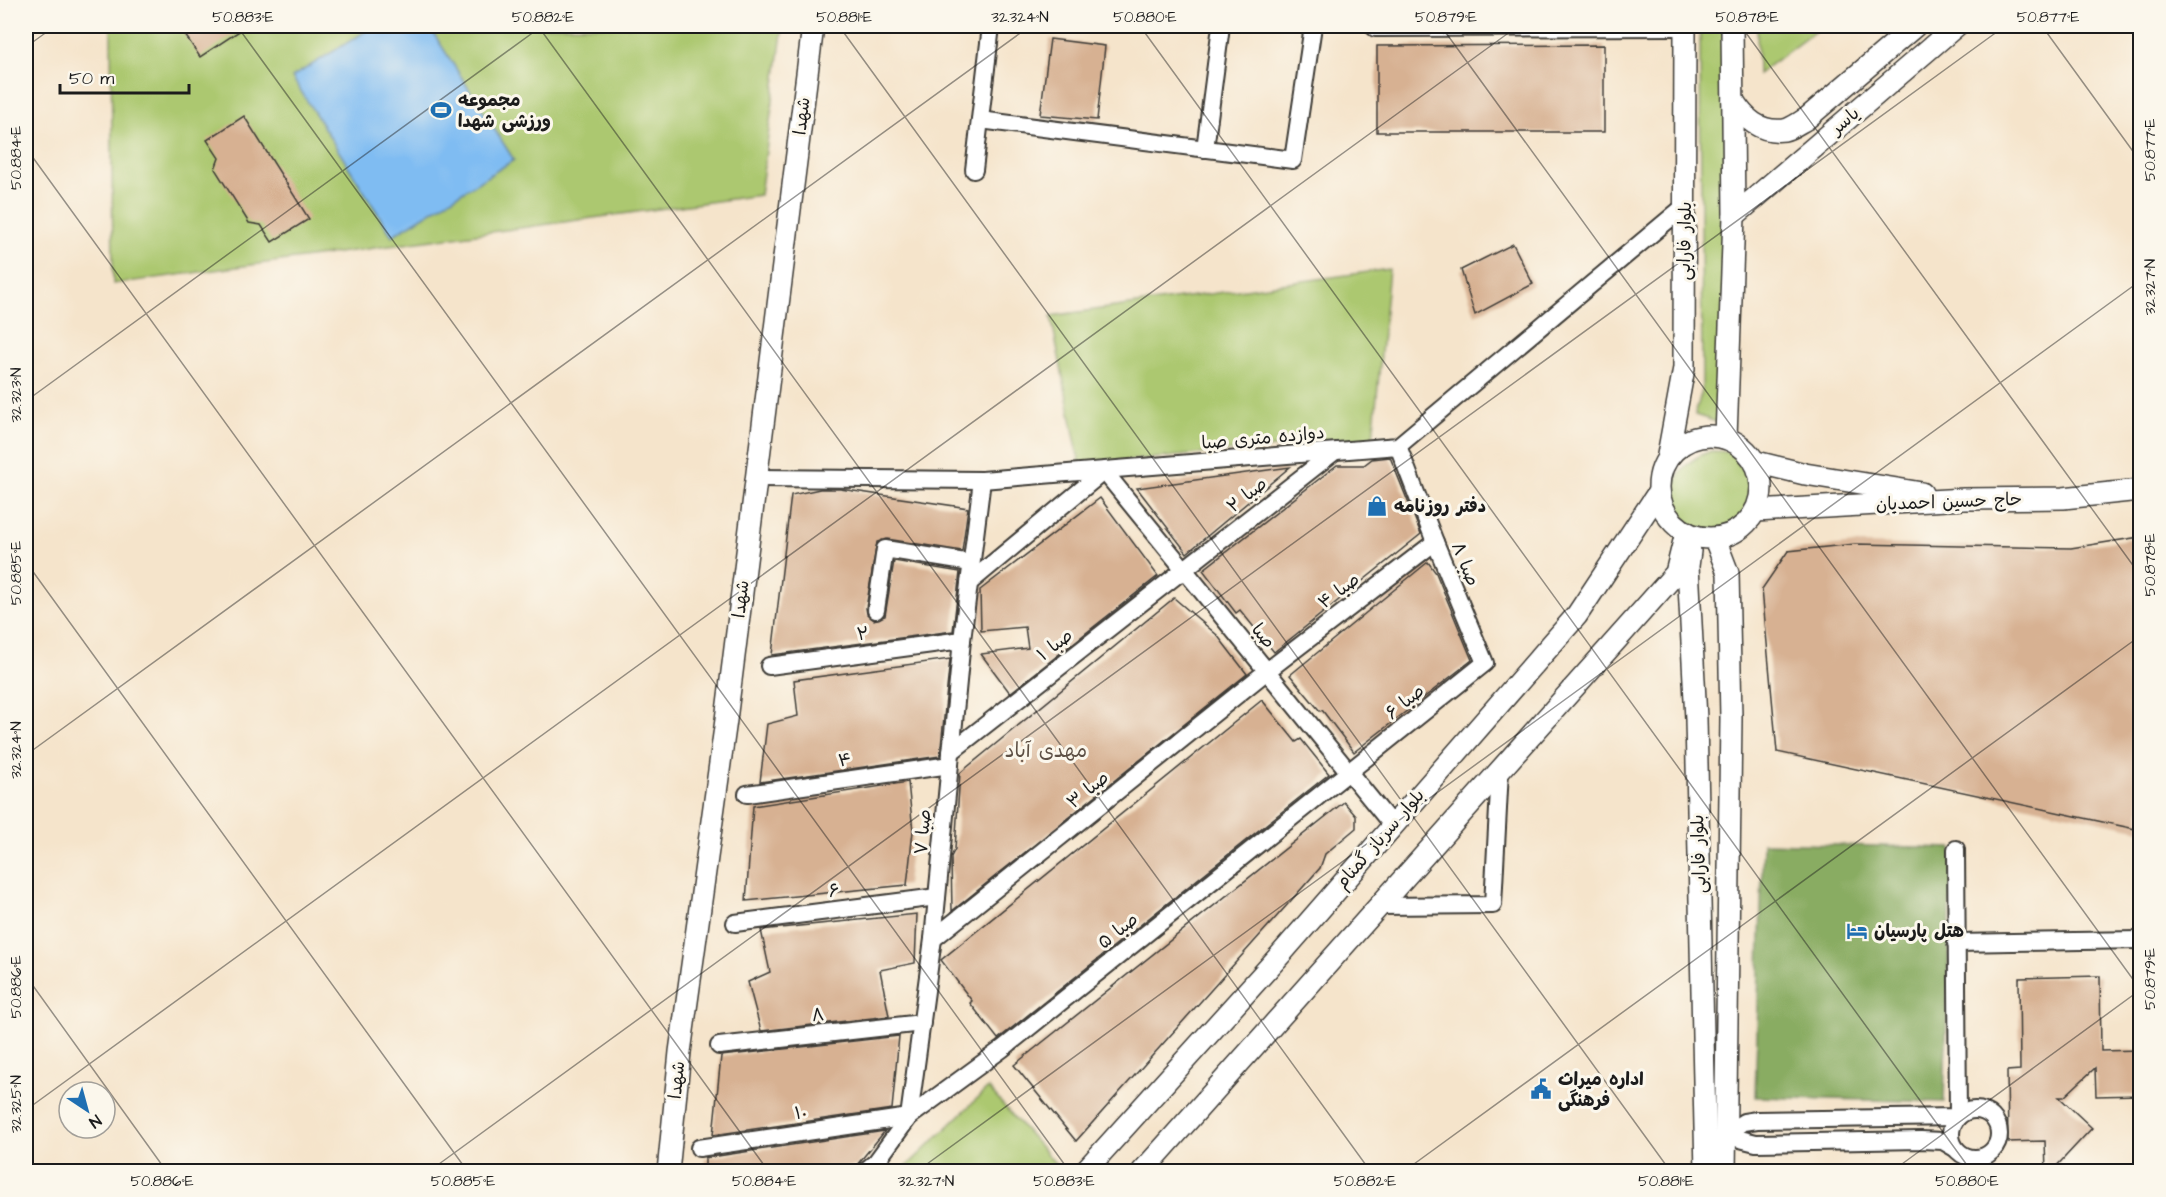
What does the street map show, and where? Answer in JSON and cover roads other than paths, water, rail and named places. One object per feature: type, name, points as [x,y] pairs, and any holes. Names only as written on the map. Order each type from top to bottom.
[{"type":"main road","name":"شهدا","points":[[668,1172],[680,1052],[813,26]]},
{"type":"main road","name":"بلوار فارابی","points":[[1668,456],[1684,368],[1685,26]]},
{"type":"main road","points":[[1726,437],[1734,216],[1732,26]]},
{"type":"main road","name":"یاسر","points":[[1732,100],[1745,119],[1762,126],[1785,130],[1806,119],[1915,26]]},
{"type":"main road","name":"یاسر","points":[[1734,216],[1956,26]]},
{"type":"main road","points":[[1697,436],[1726,437],[1743,447],[1756,462],[1762,486],[1756,511],[1739,530],[1715,539],[1689,534],[1667,517],[1658,493],[1660,473],[1668,456],[1697,436]]},
{"type":"main road","points":[[1756,462],[1805,474],[1964,499]]},
{"type":"main road","name":"حاج حسین احمدیان","points":[[1756,511],[1964,499],[2063,498],[2140,490]]},
{"type":"main road","name":"بلوار سرباز گمنام","points":[[1084,1172],[1281,954],[1577,615],[1658,493]]},
{"type":"main road","points":[[1142,1172],[1676,573],[1689,534]]},
{"type":"main road","name":"بلوار فارابی","points":[[1689,534],[1688,566],[1715,1132],[1725,1172]]},
{"type":"main road","name":"بلوار فارابی","points":[[1706,1172],[1715,1132],[1731,718],[1728,573],[1715,539]]},
{"type":"main road","points":[[1696,719],[1731,718]]},
{"type":"street","points":[[974,170],[991,26]]},
{"type":"street","points":[[1205,149],[1221,26]]},
{"type":"street","points":[[980,120],[1293,160],[1313,26]]},
{"type":"street","points":[[1375,28],[1685,26]]},
{"type":"street","points":[[1398,446],[1686,205]]},
{"type":"street","name":"دوازده متری صبا","points":[[756,478],[982,480],[1398,446]]},
{"type":"street","name":"صبا ۸","points":[[1398,446],[1485,663]]},
{"type":"street","name":"صبا ۲","points":[[1184,569],[1335,451]]},
{"type":"street","points":[[969,583],[1104,471]]},
{"type":"street","name":"صبا","points":[[1104,471],[1392,825]]},
{"type":"street","name":"صبا ۷","points":[[864,1172],[876,1162],[909,1117],[933,939],[962,640],[982,480]]},
{"type":"street","name":"صبا ۴","points":[[1267,671],[1435,542]]},
{"type":"street","points":[[876,610],[885,549],[971,563]]},
{"type":"street","name":"صبا ۱","points":[[950,758],[1184,569]]},
{"type":"street","name":"۲","points":[[769,666],[962,640]]},
{"type":"street","name":"صبا ۶","points":[[1349,772],[1485,663]]},
{"type":"street","name":"صبا ۳","points":[[933,939],[1267,671]]},
{"type":"street","name":"۴","points":[[747,794],[950,758]]},
{"type":"street","points":[[1378,906],[1493,905],[1500,770]]},
{"type":"street","name":"صبا ۵","points":[[909,1117],[1002,1049],[1349,772]]},
{"type":"street","points":[[1955,1148],[1951,1133],[1958,1117],[1956,849]]},
{"type":"street","name":"۶","points":[[735,923],[937,897]]},
{"type":"street","points":[[1956,943],[2140,939]]},
{"type":"street","name":"۸","points":[[719,1046],[922,1023]]},
{"type":"street","points":[[1970,1111],[1985,1113],[1996,1124],[1998,1139],[1990,1153],[1975,1158],[1967,1157],[1943,1141],[1756,1143],[1715,1132],[1757,1120],[1958,1117],[1970,1111]]},
{"type":"street","name":"۱۰","points":[[699,1148],[909,1117]]},
{"type":"water","points":[[374,26],[429,26],[514,160],[392,236],[292,77]]},
{"type":"place","name":"مجموعه ورزشی شهدا","points":[[441,110]]},
{"type":"place","name":"دفتر روزنامه","points":[[1377,506]]},
{"type":"place","name":"هتل پارسیان","points":[[1857,931]]},
{"type":"place","name":"اداره میراث فرهنگی","points":[[1541,1089]]},
{"type":"district","name":"مهدی آباد","points":[[1046,751]]}]
